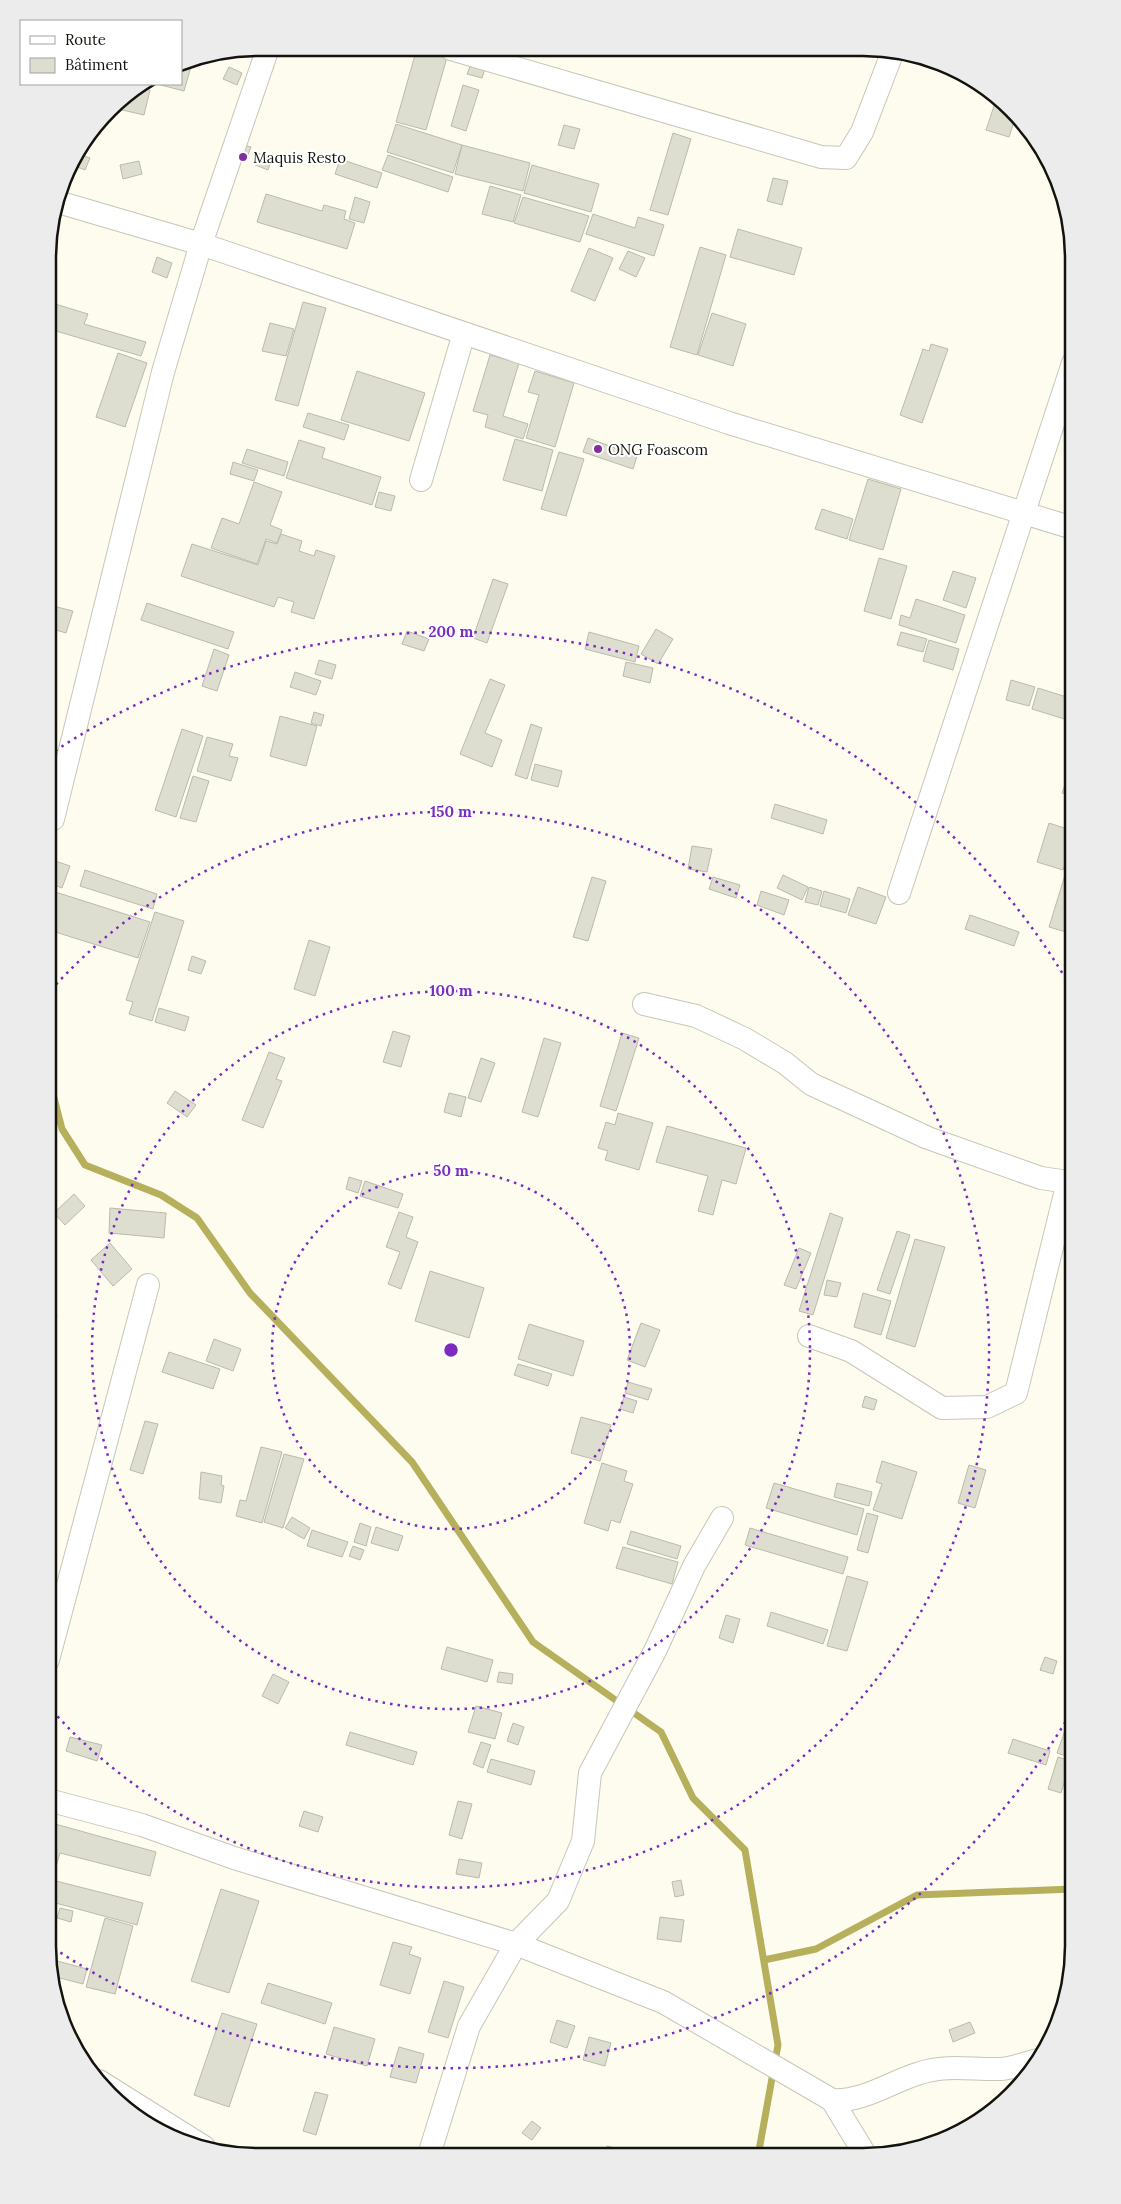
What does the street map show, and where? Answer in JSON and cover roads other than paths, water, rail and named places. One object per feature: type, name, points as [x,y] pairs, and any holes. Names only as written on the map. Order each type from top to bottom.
[{"type":"street","points":[[56,807],[163,372],[201,244],[265,56]]},
{"type":"street","points":[[475,56],[822,157],[846,158],[862,132],[890,58]]},
{"type":"street","points":[[64,204],[201,244],[728,423],[1024,511],[1065,525]]},
{"type":"street","points":[[421,480],[464,333]]},
{"type":"street","points":[[899,893],[1065,390]]},
{"type":"street","points":[[644,1004],[696,1016],[745,1039],[785,1063],[811,1084],[928,1138],[1041,1178],[1065,1180]]},
{"type":"street","points":[[809,1336],[851,1351],[942,1408],[987,1407],[1016,1393],[1065,1204]]},
{"type":"street","points":[[56,1630],[148,1285]]},
{"type":"street","points":[[431,2148],[468,2026],[516,1944],[558,1901],[583,1841],[590,1773],[655,1651],[694,1566],[722,1518]]},
{"type":"street","points":[[56,1802],[142,1824],[234,1858],[516,1944],[663,2002],[832,2100],[847,2101],[860,2098],[913,2075],[940,2068],[1002,2069],[1028,2063]]},
{"type":"street","points":[[124,2097],[178,2131]]},
{"type":"street","points":[[832,2100],[861,2148]]},
{"type":"waterway","points":[[56,1106],[62,1129],[85,1165],[161,1195],[197,1218],[250,1293],[412,1462],[533,1642],[661,1732],[693,1798],[745,1850],[778,2045],[759,2148]]},
{"type":"waterway","points":[[764,1960],[816,1949],[917,1895],[1065,1889]]},
{"type":"place","name":"Maquis Resto","points":[[243,157]]},
{"type":"place","name":"ONG Foascom","points":[[598,449]]}]
